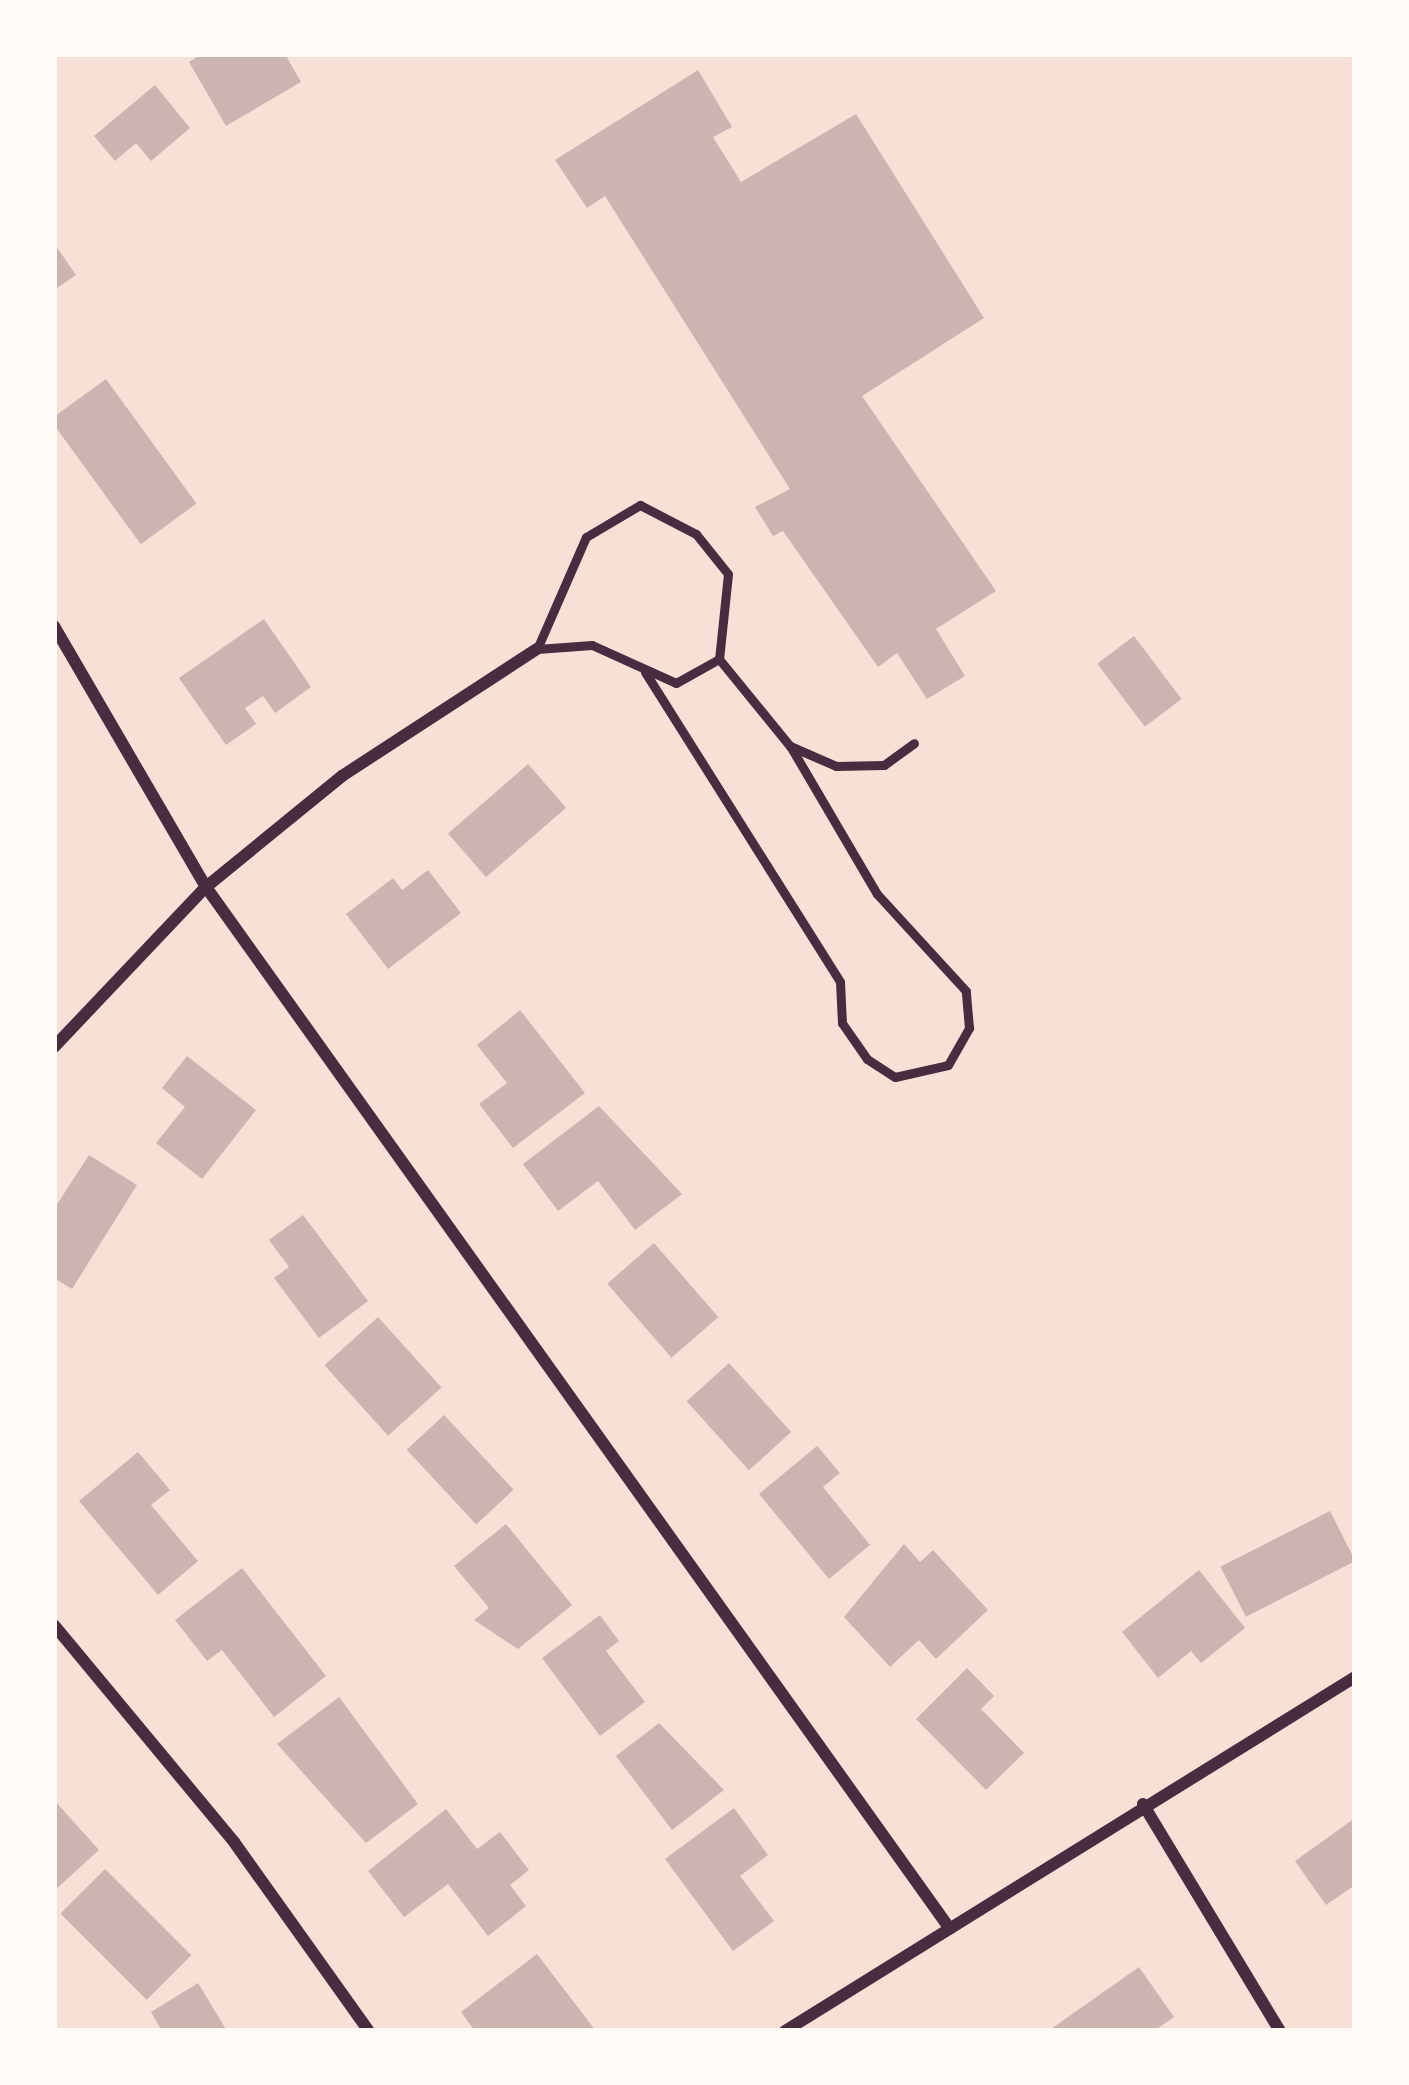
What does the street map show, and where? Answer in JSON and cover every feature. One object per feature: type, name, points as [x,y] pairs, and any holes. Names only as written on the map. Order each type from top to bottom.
[{"type":"street","points":[[54,626],[206,887],[950,1929]]},
{"type":"street","points":[[54,1047],[206,887],[342,776],[537,649]]},
{"type":"street","points":[[54,1625],[234,1842],[370,2031]]},
{"type":"street","points":[[785,2031],[1143,1804],[1355,1677]]},
{"type":"street","points":[[1143,1804],[1280,2031]]},
{"type":"lane","points":[[645,672],[840,982],[842,1023],[867,1059],[895,1077],[948,1065],[969,1028],[966,991],[877,894],[790,746],[719,659],[728,574],[696,534],[640,506],[586,537],[537,649],[592,645],[676,683],[719,659]]},
{"type":"lane","points":[[790,746],[860,765],[914,743]]},
{"type":"building","points":[[202,54],[285,54],[301,82],[226,126],[189,62]]},
{"type":"building","points":[[698,70],[732,127],[713,137],[741,182],[856,114],[984,318],[862,396],[996,591],[936,629],[965,676],[927,699],[897,653],[878,667],[783,531],[773,536],[755,507],[790,489],[605,196],[587,208],[555,160]]},
{"type":"building","points":[[155,85],[190,128],[151,161],[136,143],[115,161],[94,136]]},
{"type":"building","points":[[54,243],[76,275],[54,290]]},
{"type":"building","points":[[106,379],[197,504],[141,544],[54,425],[54,417]]},
{"type":"building","points":[[264,619],[311,687],[275,713],[263,696],[245,708],[256,724],[226,745],[179,678]]},
{"type":"building","points":[[1134,636],[1182,699],[1145,727],[1097,664]]},
{"type":"building","points":[[528,764],[566,808],[486,877],[448,834]]},
{"type":"building","points":[[428,870],[461,913],[388,969],[346,914],[393,878],[402,890]]},
{"type":"building","points":[[520,1010],[585,1093],[513,1148],[479,1104],[507,1083],[477,1045]]},
{"type":"building","points":[[187,1056],[256,1110],[202,1179],[156,1143],[185,1107],[162,1088]]},
{"type":"building","points":[[599,1106],[682,1194],[635,1230],[598,1181],[558,1211],[523,1164]]},
{"type":"building","points":[[89,1155],[137,1185],[72,1289],[54,1278],[54,1209]]},
{"type":"building","points":[[303,1215],[368,1301],[319,1338],[274,1278],[289,1267],[269,1240]]},
{"type":"building","points":[[654,1243],[718,1317],[672,1358],[607,1284]]},
{"type":"building","points":[[378,1317],[442,1388],[388,1436],[324,1365]]},
{"type":"building","points":[[729,1363],[791,1432],[749,1470],[687,1401]]},
{"type":"building","points":[[444,1415],[514,1490],[476,1524],[407,1450]]},
{"type":"building","points":[[817,1446],[840,1473],[823,1487],[870,1545],[829,1579],[759,1494]]},
{"type":"building","points":[[138,1452],[170,1490],[151,1505],[198,1561],[158,1595],[79,1501]]},
{"type":"building","points":[[1330,1511],[1355,1561],[1246,1617],[1220,1567]]},
{"type":"building","points":[[506,1524],[572,1605],[518,1649],[474,1620],[489,1608],[454,1566]]},
{"type":"building","points":[[904,1544],[920,1562],[933,1550],[988,1610],[936,1659],[919,1640],[890,1667],[844,1617]]},
{"type":"building","points":[[242,1568],[326,1676],[274,1717],[222,1650],[207,1661],[175,1620]]},
{"type":"building","points":[[1199,1570],[1245,1628],[1201,1663],[1191,1651],[1158,1678],[1122,1632]]},
{"type":"building","points":[[600,1615],[619,1641],[606,1651],[645,1702],[600,1736],[542,1658]]},
{"type":"building","points":[[967,1668],[994,1696],[981,1709],[1024,1753],[986,1790],[916,1719]]},
{"type":"building","points":[[339,1697],[418,1804],[366,1843],[277,1744]]},
{"type":"building","points":[[659,1723],[724,1790],[672,1830],[616,1756]]},
{"type":"building","points":[[54,1800],[99,1850],[54,1891]]},
{"type":"building","points":[[734,1808],[768,1855],[740,1876],[774,1921],[733,1951],[665,1859]]},
{"type":"building","points":[[446,1809],[477,1849],[500,1832],[529,1870],[510,1885],[526,1906],[488,1936],[448,1884],[404,1917],[368,1871]]},
{"type":"building","points":[[1355,1818],[1355,1885],[1326,1905],[1295,1861]]},
{"type":"building","points":[[105,1869],[191,1955],[147,2000],[60,1914]]},
{"type":"building","points":[[537,1954],[596,2031],[475,2031],[461,2012]]},
{"type":"building","points":[[1139,1967],[1174,2017],[1154,2031],[1048,2031]]},
{"type":"building","points":[[198,1983],[227,2031],[162,2031],[151,2012]]}]
